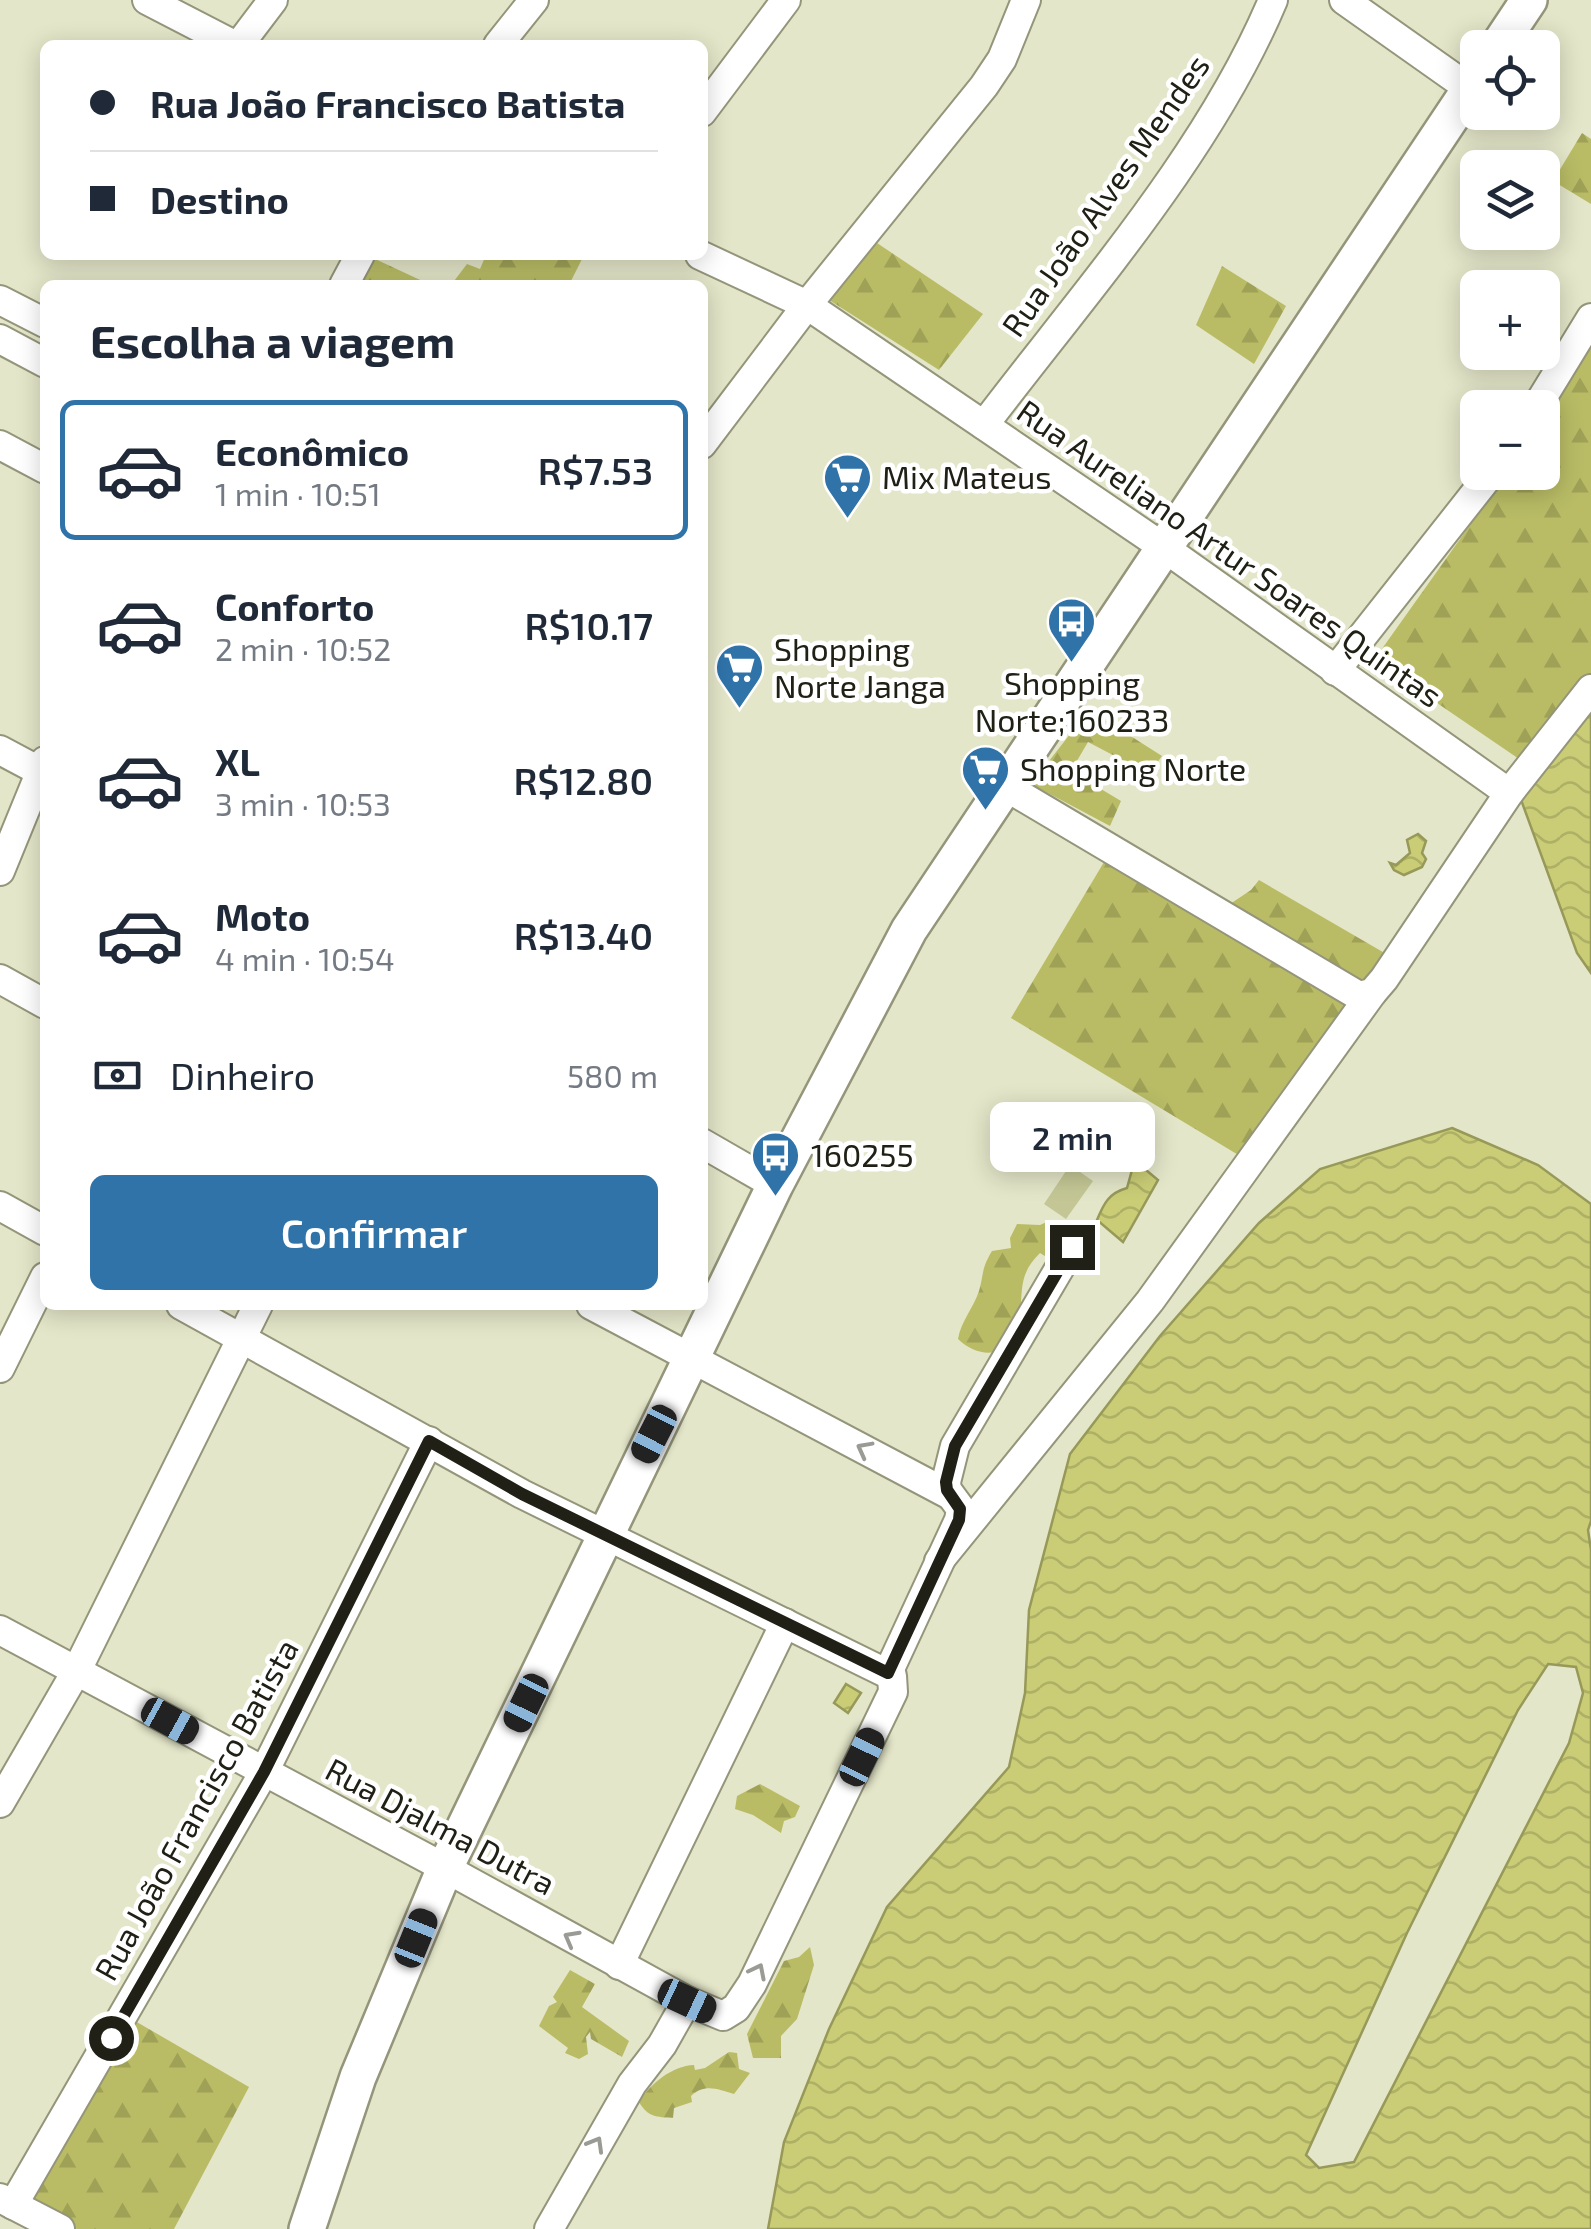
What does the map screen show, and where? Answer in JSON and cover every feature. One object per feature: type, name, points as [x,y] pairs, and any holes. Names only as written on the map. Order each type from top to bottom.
[{"type":"main road","points":[[1509,30],[1529,0]]},
{"type":"main road","points":[[307,2229],[358,2077],[445,1868],[775,1185],[909,930],[1460,104]]},
{"type":"street","points":[[147,0],[226,40]]},
{"type":"street","points":[[240,40],[273,0]]},
{"type":"street","points":[[502,40],[534,0]]},
{"type":"street","points":[[708,104],[786,0]]},
{"type":"street","points":[[708,436],[984,86],[1002,60],[1026,0]]},
{"type":"street","name":"Rua João Alves Mendes","points":[[984,426],[1146,212],[1220,106],[1273,0]]},
{"type":"street","points":[[1344,0],[1460,74]]},
{"type":"street","name":"Rua Aureliano Artur Soares Quintas","points":[[708,259],[808,305],[1163,547],[1509,793]]},
{"type":"street","points":[[0,300],[40,321]]},
{"type":"street","points":[[1547,390],[1591,318]]},
{"type":"street","points":[[0,339],[40,361]]},
{"type":"street","points":[[0,445],[40,467]]},
{"type":"street","points":[[1335,671],[1478,490]]},
{"type":"street","points":[[939,1560],[1150,1301],[1372,993],[1509,793],[1591,690]]},
{"type":"street","points":[[0,750],[40,768]]},
{"type":"street","points":[[0,871],[40,776]]},
{"type":"street","points":[[1004,785],[1342,988],[1359,996],[1372,993]]},
{"type":"street","points":[[0,979],[40,1001]]},
{"type":"street","points":[[708,1147],[775,1185]]},
{"type":"street","points":[[0,1206],[40,1228]]},
{"type":"street","points":[[190,1310],[522,1494],[888,1673],[959,1520],[960,1509],[946,1482],[955,1446],[1072,1247]]},
{"type":"street","points":[[0,1368],[40,1287]]},
{"type":"street","points":[[0,1803],[77,1670],[256,1310]]},
{"type":"street","points":[[600,1310],[950,1495]]},
{"type":"street","name":"Rua João Francisco Batista","points":[[7,2202],[264,1772],[429,1441]]},
{"type":"street","points":[[619,1965],[785,1623]]},
{"type":"street","name":"Rua Djalma Dutra","points":[[0,1630],[619,1965],[723,2016],[736,2008],[752,1984],[894,1692],[895,1683],[888,1673]]},
{"type":"street","points":[[549,2229],[622,2100],[662,2045],[687,2001]]},
{"type":"street","points":[[7,2202],[60,2229]]},
{"type":"green space","points":[[1582,133],[1591,139],[1591,204],[1560,185],[1560,169]]},
{"type":"green space","points":[[874,241],[983,314],[939,370],[829,300]]},
{"type":"green space","points":[[372,260],[377,260],[420,280],[360,280]]},
{"type":"green space","points":[[484,260],[582,260],[572,280],[455,280],[467,264],[480,269]]},
{"type":"green space","points":[[1222,266],[1286,306],[1254,364],[1196,325]]},
{"type":"green space","points":[[1591,347],[1591,678],[1522,761],[1374,660],[1495,490],[1560,490],[1560,395]]},
{"type":"green space","points":[[1085,715],[1107,721],[1162,756],[1149,774],[1088,742],[1071,771],[1121,801],[1110,826],[1031,784]]},
{"type":"green space","points":[[1110,852],[1361,1016],[1250,1162],[1011,1018]]},
{"type":"green space","points":[[1259,880],[1388,955],[1364,993],[1230,904]]},
{"type":"green space","points":[[1049,1221],[1063,1223],[1061,1239],[1048,1258],[1040,1253],[1027,1270],[1018,1325],[1009,1344],[994,1352],[967,1346],[958,1339],[992,1251],[1011,1248],[1010,1238],[1017,1224],[1040,1225]]},
{"type":"green space","points":[[760,1784],[800,1806],[795,1817],[784,1821],[781,1833],[753,1815],[735,1809],[737,1796]]},
{"type":"green space","points":[[810,1947],[814,1965],[797,2019],[781,2036],[781,2058],[753,2058],[747,2034],[784,1961],[799,1957]]},
{"type":"green space","points":[[570,1970],[595,1984],[582,2007],[629,2041],[622,2057],[591,2039],[590,2032],[586,2037],[588,2054],[579,2059],[565,2053],[568,2048],[539,2026],[549,2006],[557,2002],[553,1997]]},
{"type":"green space","points":[[135,2021],[249,2087],[174,2229],[77,2229],[27,2204]]},
{"type":"green space","points":[[729,2052],[737,2053],[739,2069],[750,2073],[734,2094],[711,2088],[701,2090],[691,2096],[692,2102],[674,2108],[673,2118],[653,2115],[639,2102],[670,2072],[694,2065],[695,2070],[705,2068]]},
{"type":"shaded area","points":[[1070,1165],[1093,1181],[1066,1219],[1044,1204]]},
{"type":"water","points":[[1591,693],[1591,973],[1577,953],[1520,797]]},
{"type":"water","points":[[1418,834],[1426,841],[1422,853],[1426,859],[1422,867],[1404,875],[1390,863],[1396,865],[1410,853],[1407,840]]},
{"type":"water","points":[[1452,1128],[1538,1165],[1591,1204],[1591,2229],[768,2229],[784,2142],[829,2029],[887,1907],[1009,1767],[1025,1693],[1029,1610],[1070,1454],[1160,1336],[1259,1223],[1320,1169]],"holes":[[[1548,1664],[1576,1667],[1583,1693],[1569,1743],[1354,2162],[1319,2168],[1306,2155],[1407,1933],[1518,1710]]]},
{"type":"water","points":[[1140,1165],[1158,1180],[1123,1242],[1097,1220],[1108,1200],[1127,1188],[1132,1170]]},
{"type":"water","points":[[846,1684],[861,1693],[848,1713],[834,1703]]},
{"type":"place","name":"Mix Mateus","points":[[847,520]]},
{"type":"place","name":"Shopping Norte;160233","points":[[1072,664]]},
{"type":"place","name":"Shopping Norte Janga","points":[[739,710]]},
{"type":"place","name":"Shopping Norte","points":[[985,812]]},
{"type":"place","name":"160255","points":[[776,1198]]},
{"type":"route","points":[[111,2038],[264,1772],[429,1441],[522,1494],[888,1673],[959,1520],[957,1500],[950,1495],[946,1482],[955,1446],[1072,1247]]}]
